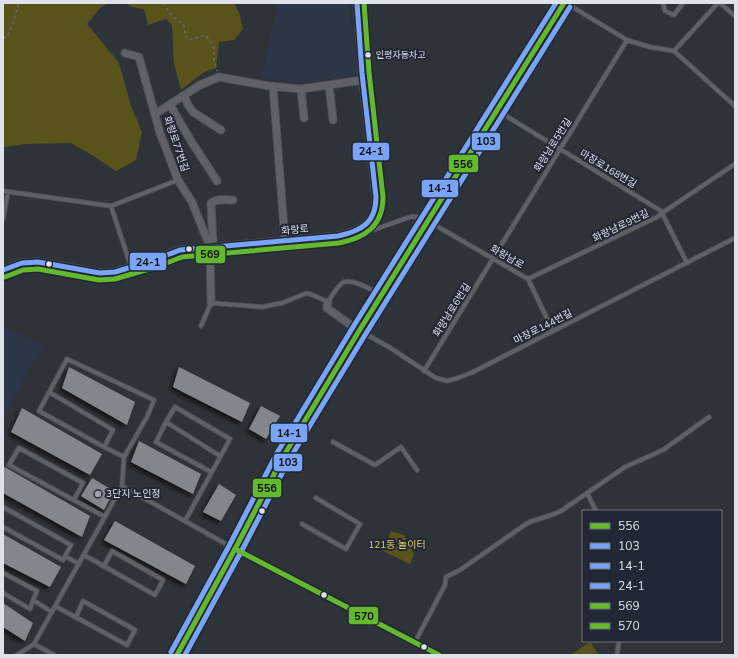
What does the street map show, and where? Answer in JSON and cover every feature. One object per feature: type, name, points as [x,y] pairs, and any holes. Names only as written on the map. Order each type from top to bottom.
[{"type":"main road","points":[[177,655],[284,457],[359,331],[565,3]]},
{"type":"street","points":[[358,3],[363,80],[376,197],[376,208],[372,217],[362,228]]},
{"type":"street","name":"화랑로77번길","points":[[125,53],[140,57],[160,133],[178,180],[192,202],[210,247]]},
{"type":"street","points":[[155,114],[200,85],[219,77],[301,89],[363,80]]},
{"type":"street","points":[[329,85],[333,120]]},
{"type":"street","points":[[273,86],[284,241]]},
{"type":"street","points":[[301,89],[304,118]]},
{"type":"street","points":[[184,95],[193,112],[221,130]]},
{"type":"street","points":[[170,105],[217,181]]},
{"type":"street","points":[[211,303],[210,247],[213,242],[212,203],[215,200],[220,199],[233,200]]},
{"type":"street","name":"화랑로","points":[[3,270],[22,263],[38,262],[100,273],[115,272],[180,250],[338,236],[348,234],[362,228]]},
{"type":"street","points":[[328,302],[327,308],[359,331]]},
{"type":"lane","points":[[565,3],[627,40],[650,47],[674,51],[735,106]]},
{"type":"lane","points":[[663,3],[665,12],[674,16],[683,3]]},
{"type":"lane","points":[[674,51],[719,3],[735,16]]},
{"type":"lane","name":"화랑남로5번길","points":[[493,258],[627,40]]},
{"type":"lane","name":"마장로168번길","points":[[497,111],[662,213]]},
{"type":"lane","name":"화랑남로9번길","points":[[528,279],[657,217],[735,164]]},
{"type":"lane","points":[[3,191],[111,206],[178,180]]},
{"type":"lane","points":[[3,219],[8,192]]},
{"type":"lane","points":[[111,206],[132,267]]},
{"type":"lane","points":[[662,213],[686,263]]},
{"type":"lane","points":[[362,228],[373,230],[416,216],[428,220]]},
{"type":"lane","name":"화랑남로","points":[[428,220],[528,279],[553,331]]},
{"type":"lane","name":"마장로144번길","points":[[359,331],[389,347],[436,378],[447,380],[458,378],[473,372],[735,238]]},
{"type":"lane","name":"화랑남로6번길","points":[[424,371],[493,258]]},
{"type":"lane","points":[[201,326],[211,303],[262,307],[282,303],[307,293],[328,302],[336,290],[344,282],[351,282],[361,285],[382,295]]},
{"type":"lane","points":[[17,655],[34,644],[122,486],[124,457],[154,400],[67,359],[39,410],[124,457]]},
{"type":"lane","points":[[49,392],[113,430],[104,447]]},
{"type":"lane","points":[[185,520],[230,439],[175,408],[156,442],[211,472]]},
{"type":"lane","points":[[415,642],[445,585],[446,577],[460,570],[526,524],[533,520],[561,511],[625,467],[663,450],[709,416]]},
{"type":"lane","points":[[166,422],[220,456]]},
{"type":"lane","points":[[333,442],[375,465],[401,447],[417,470]]},
{"type":"lane","points":[[74,500],[83,483],[19,448],[9,465],[74,500],[105,516]]},
{"type":"lane","points":[[122,486],[235,549],[439,655]]},
{"type":"lane","points":[[587,493],[596,510]]},
{"type":"lane","points":[[302,524],[346,549],[360,524],[316,498]]},
{"type":"lane","points":[[3,507],[71,545],[63,560],[3,527]]},
{"type":"lane","points":[[84,555],[155,595],[164,580],[112,551],[104,566]]},
{"type":"lane","points":[[65,556],[78,564]]},
{"type":"lane","points":[[3,573],[38,591],[32,600],[30,609],[3,593]]},
{"type":"lane","points":[[32,600],[52,612]]},
{"type":"lane","points":[[55,606],[128,646],[135,630],[83,601],[76,617]]},
{"type":"lane","points":[[617,655],[619,642]]},
{"type":"lane","points":[[34,644],[51,654]]},
{"type":"path","points":[[3,38],[7,37],[10,32],[19,3]]},
{"type":"path","points":[[163,3],[171,14],[184,25],[185,35],[189,40],[205,35],[210,40],[214,49],[214,59],[219,77]]},
{"type":"shaded area","points":[[278,3],[349,3],[357,76],[298,83],[261,78]]},
{"type":"shaded area","points":[[3,326],[43,345],[3,417]]},
{"type":"green space","points":[[3,3],[108,3],[100,8],[87,24],[119,63],[131,106],[142,132],[136,160],[116,171],[71,143],[27,144],[3,147]]},
{"type":"green space","points":[[125,3],[234,3],[239,12],[243,29],[234,40],[219,42],[216,68],[204,72],[181,90],[174,63],[172,25],[166,19],[148,25],[144,9],[132,7]]},
{"type":"green space","name":"121동 놀이터","points":[[391,531],[404,535],[414,554],[410,564],[383,551]]},
{"type":"green space","points":[[590,642],[599,655],[570,655]]},
{"type":"building","points":[[69,367],[135,402],[127,425],[62,388]]},
{"type":"building","points":[[179,367],[250,403],[242,422],[173,387]]},
{"type":"building","points":[[261,406],[280,416],[266,439],[249,429]]},
{"type":"building","points":[[22,408],[102,454],[90,475],[11,432]]},
{"type":"building","points":[[139,441],[201,474],[193,494],[131,462]]},
{"type":"building","points":[[3,466],[90,516],[82,537],[3,493]]},
{"type":"building","name":"3단지 노인정","points":[[92,478],[114,491],[104,510],[81,496]]},
{"type":"building","points":[[219,484],[236,495],[221,521],[203,512]]},
{"type":"building","points":[[115,521],[195,566],[186,584],[104,540]]},
{"type":"building","points":[[3,534],[61,567],[50,587],[3,563]]},
{"type":"building","points":[[3,603],[33,623],[25,641],[3,627]]},
{"type":"transit line","name":"24-1","points":[[3,270],[22,263],[38,262],[100,273],[115,272],[180,250],[338,236],[354,231],[366,224],[373,213],[376,197],[362,73],[357,3]]},
{"type":"transit line","name":"569","points":[[5,277],[23,270],[38,269],[99,280],[115,279],[156,267],[182,257],[339,243],[357,238],[371,229],[380,216],[383,197],[369,72],[364,3]]},
{"type":"transit line","name":"14-1","points":[[171,652],[229,546],[277,453],[353,327],[556,3]]},
{"type":"transit line","name":"556","points":[[177,655],[283,457],[359,331],[564,3]]},
{"type":"transit line","name":"103","points":[[185,655],[289,460],[365,335],[570,7]]},
{"type":"transit line","name":"570","points":[[235,549],[439,655]]},
{"type":"place","name":"인평자동차고","points":[[368,55]]},
{"type":"place","name":"3단지 노인정","points":[[98,494]]}]
